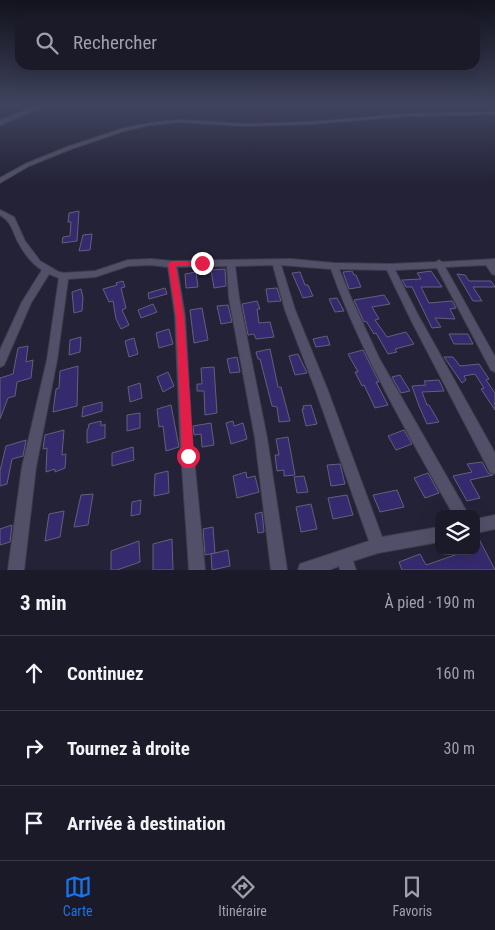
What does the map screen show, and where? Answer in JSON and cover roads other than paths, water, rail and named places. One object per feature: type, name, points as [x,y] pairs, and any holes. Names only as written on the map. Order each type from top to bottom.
[{"type":"street","points":[[0,181],[27,166],[69,148],[121,131]]},
{"type":"street","points":[[0,212],[11,219],[31,256],[47,269],[64,276],[95,274],[128,263],[151,262],[172,264],[291,262],[334,266],[390,267],[414,267],[439,263],[492,263],[495,272]]},
{"type":"street","points":[[231,262],[234,298],[261,438],[279,570]]},
{"type":"street","points":[[276,263],[290,310],[322,391],[378,545]]},
{"type":"street","points":[[439,263],[495,367]]},
{"type":"street","points":[[172,264],[180,316],[186,437],[197,570]]},
{"type":"street","points":[[334,266],[345,299],[370,348],[459,510]]},
{"type":"street","points":[[390,267],[408,306],[495,467]]},
{"type":"street","points":[[0,362],[27,302],[47,269]]},
{"type":"street","points":[[16,570],[29,467],[52,360],[64,276]]},
{"type":"street","points":[[480,525],[495,522]]},
{"type":"street","points":[[306,570],[346,564],[378,545],[435,535]]}]
